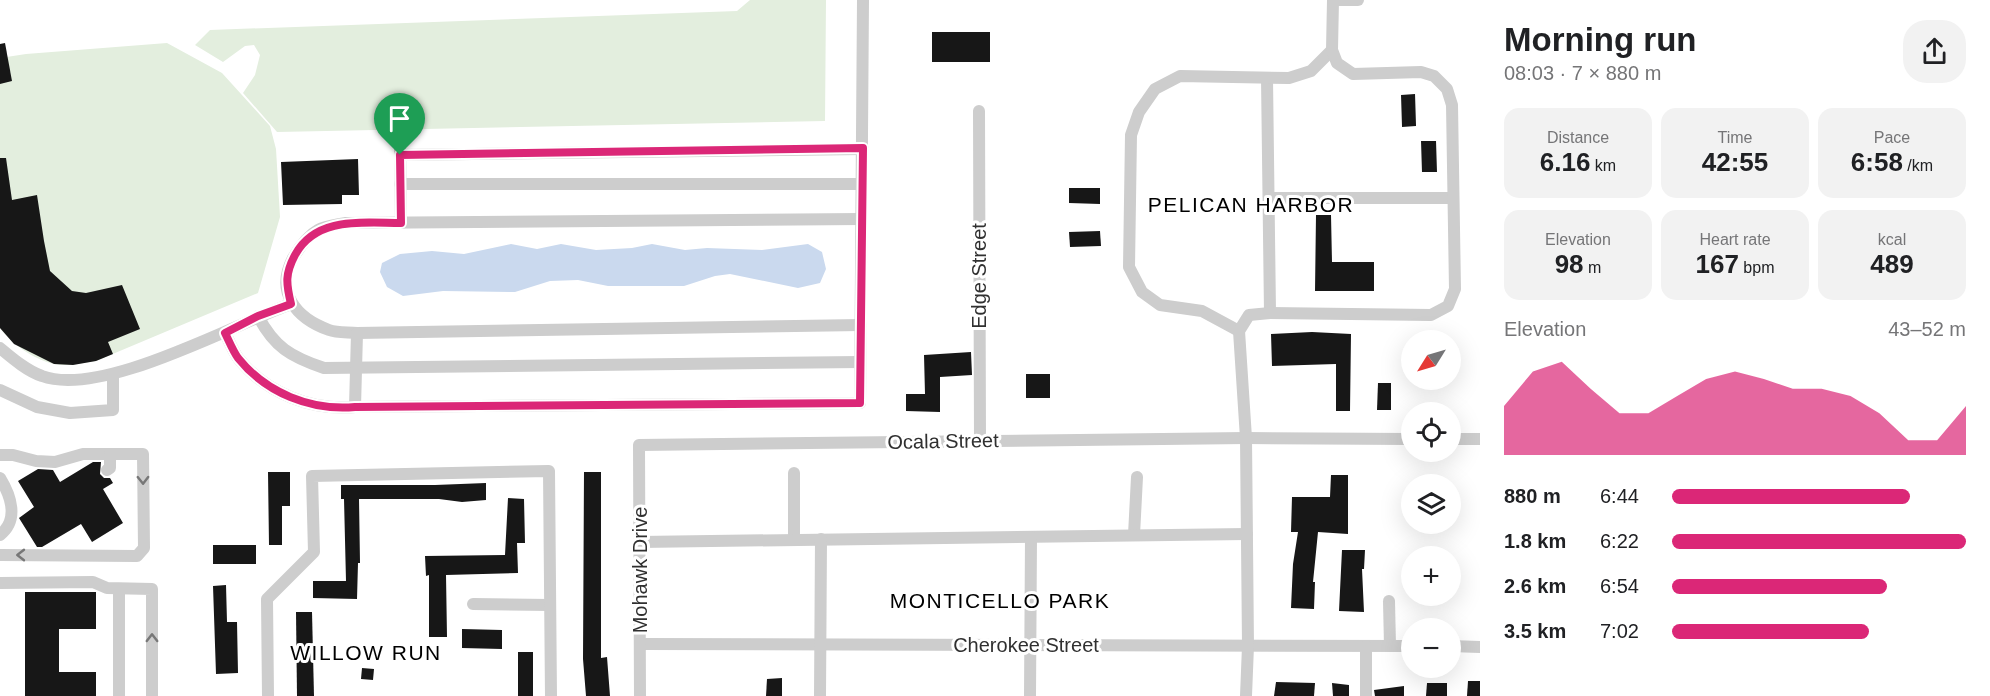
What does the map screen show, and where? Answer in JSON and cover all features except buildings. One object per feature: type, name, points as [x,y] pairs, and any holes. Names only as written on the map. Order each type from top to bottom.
[{"type":"street","points":[[225,333],[237,357],[265,384],[306,402],[333,409],[860,403],[863,0]]},
{"type":"street","points":[[1246,696],[1248,646],[1246,438],[1239,331],[1249,315],[1270,313],[1431,315],[1448,306],[1455,289],[1452,105],[1447,88],[1434,76],[1421,72],[1353,74],[1337,63],[1332,50],[1333,0],[1358,0]]},
{"type":"street","points":[[1239,331],[1202,311],[1160,304],[1142,292],[1129,267],[1131,135],[1139,112],[1155,89],[1180,76],[1289,78],[1311,71],[1332,50]]},
{"type":"street","points":[[1267,78],[1270,313]]},
{"type":"street","name":"Edge Street","points":[[979,111],[980,441]]},
{"type":"street","points":[[401,223],[400,150],[863,148]]},
{"type":"street","points":[[400,184],[862,184]]},
{"type":"street","points":[[1269,198],[1453,198]]},
{"type":"street","points":[[861,325],[357,333],[330,330],[308,318],[291,304],[286,285],[288,268],[300,245],[318,230],[345,223],[862,219]]},
{"type":"street","points":[[0,348],[11,358],[42,376],[70,380],[113,375],[225,333],[258,316],[291,304]]},
{"type":"street","points":[[258,316],[266,331],[280,347],[301,360],[324,368],[860,362]]},
{"type":"street","points":[[355,407],[357,333]]},
{"type":"street","points":[[0,390],[37,407],[70,413],[113,410],[113,375]]},
{"type":"street","name":"Ocala Street","points":[[639,445],[1246,438],[1401,439]]},
{"type":"street","points":[[1461,439],[1480,439]]},
{"type":"street","name":"Mohawk Drive","points":[[639,445],[640,696]]},
{"type":"street","points":[[0,455],[55,462],[83,454],[143,454],[144,548],[137,556],[0,555]]},
{"type":"street","points":[[107,470],[110,468],[110,454]]},
{"type":"street","points":[[268,696],[267,599],[314,552],[312,476],[549,471],[551,696]]},
{"type":"street","points":[[794,473],[794,540]]},
{"type":"street","points":[[1134,535],[1137,477]]},
{"type":"street","points":[[0,478],[8,490],[12,511],[7,530],[0,535]]},
{"type":"street","points":[[640,542],[1247,534]]},
{"type":"street","points":[[1030,696],[1031,537]]},
{"type":"street","points":[[820,696],[821,539]]},
{"type":"street","points":[[0,583],[93,582],[107,588],[152,589],[152,696]]},
{"type":"street","points":[[118,589],[119,696]]},
{"type":"street","points":[[1389,601],[1390,646]]},
{"type":"street","points":[[473,604],[550,605]]},
{"type":"street","name":"Cherokee Street","points":[[641,644],[1401,646]]},
{"type":"street","points":[[1366,646],[1366,696]]},
{"type":"street","points":[[1461,646],[1480,646]]},
{"type":"green space","points":[[750,0],[826,0],[825,121],[277,132],[243,93],[255,75],[260,55],[254,45],[245,46],[223,62],[195,45],[210,30],[737,11]]},
{"type":"green space","points":[[167,43],[222,73],[270,126],[276,149],[280,217],[258,293],[96,361],[64,365],[38,359],[11,340],[0,328],[0,58]]},
{"type":"water","points":[[511,244],[537,249],[561,244],[596,250],[632,248],[652,244],[685,250],[707,248],[762,250],[808,244],[822,252],[826,269],[820,283],[798,288],[730,274],[715,276],[684,286],[608,286],[578,280],[550,281],[515,292],[443,291],[403,296],[387,287],[380,272],[382,263],[400,254],[432,251],[464,254]]},
{"type":"district","name":"PELICAN HARBOR","points":[[1251,204]]},
{"type":"district","name":"MONTICELLO PARK","points":[[1000,600]]},
{"type":"district","name":"WILLOW RUN","points":[[366,652]]},
{"type":"route","points":[[863,148],[860,403],[333,409],[297,400],[265,384],[237,357],[225,333],[258,316],[291,304],[286,285],[288,268],[300,245],[318,230],[345,223],[401,223],[400,155],[863,148]]}]
